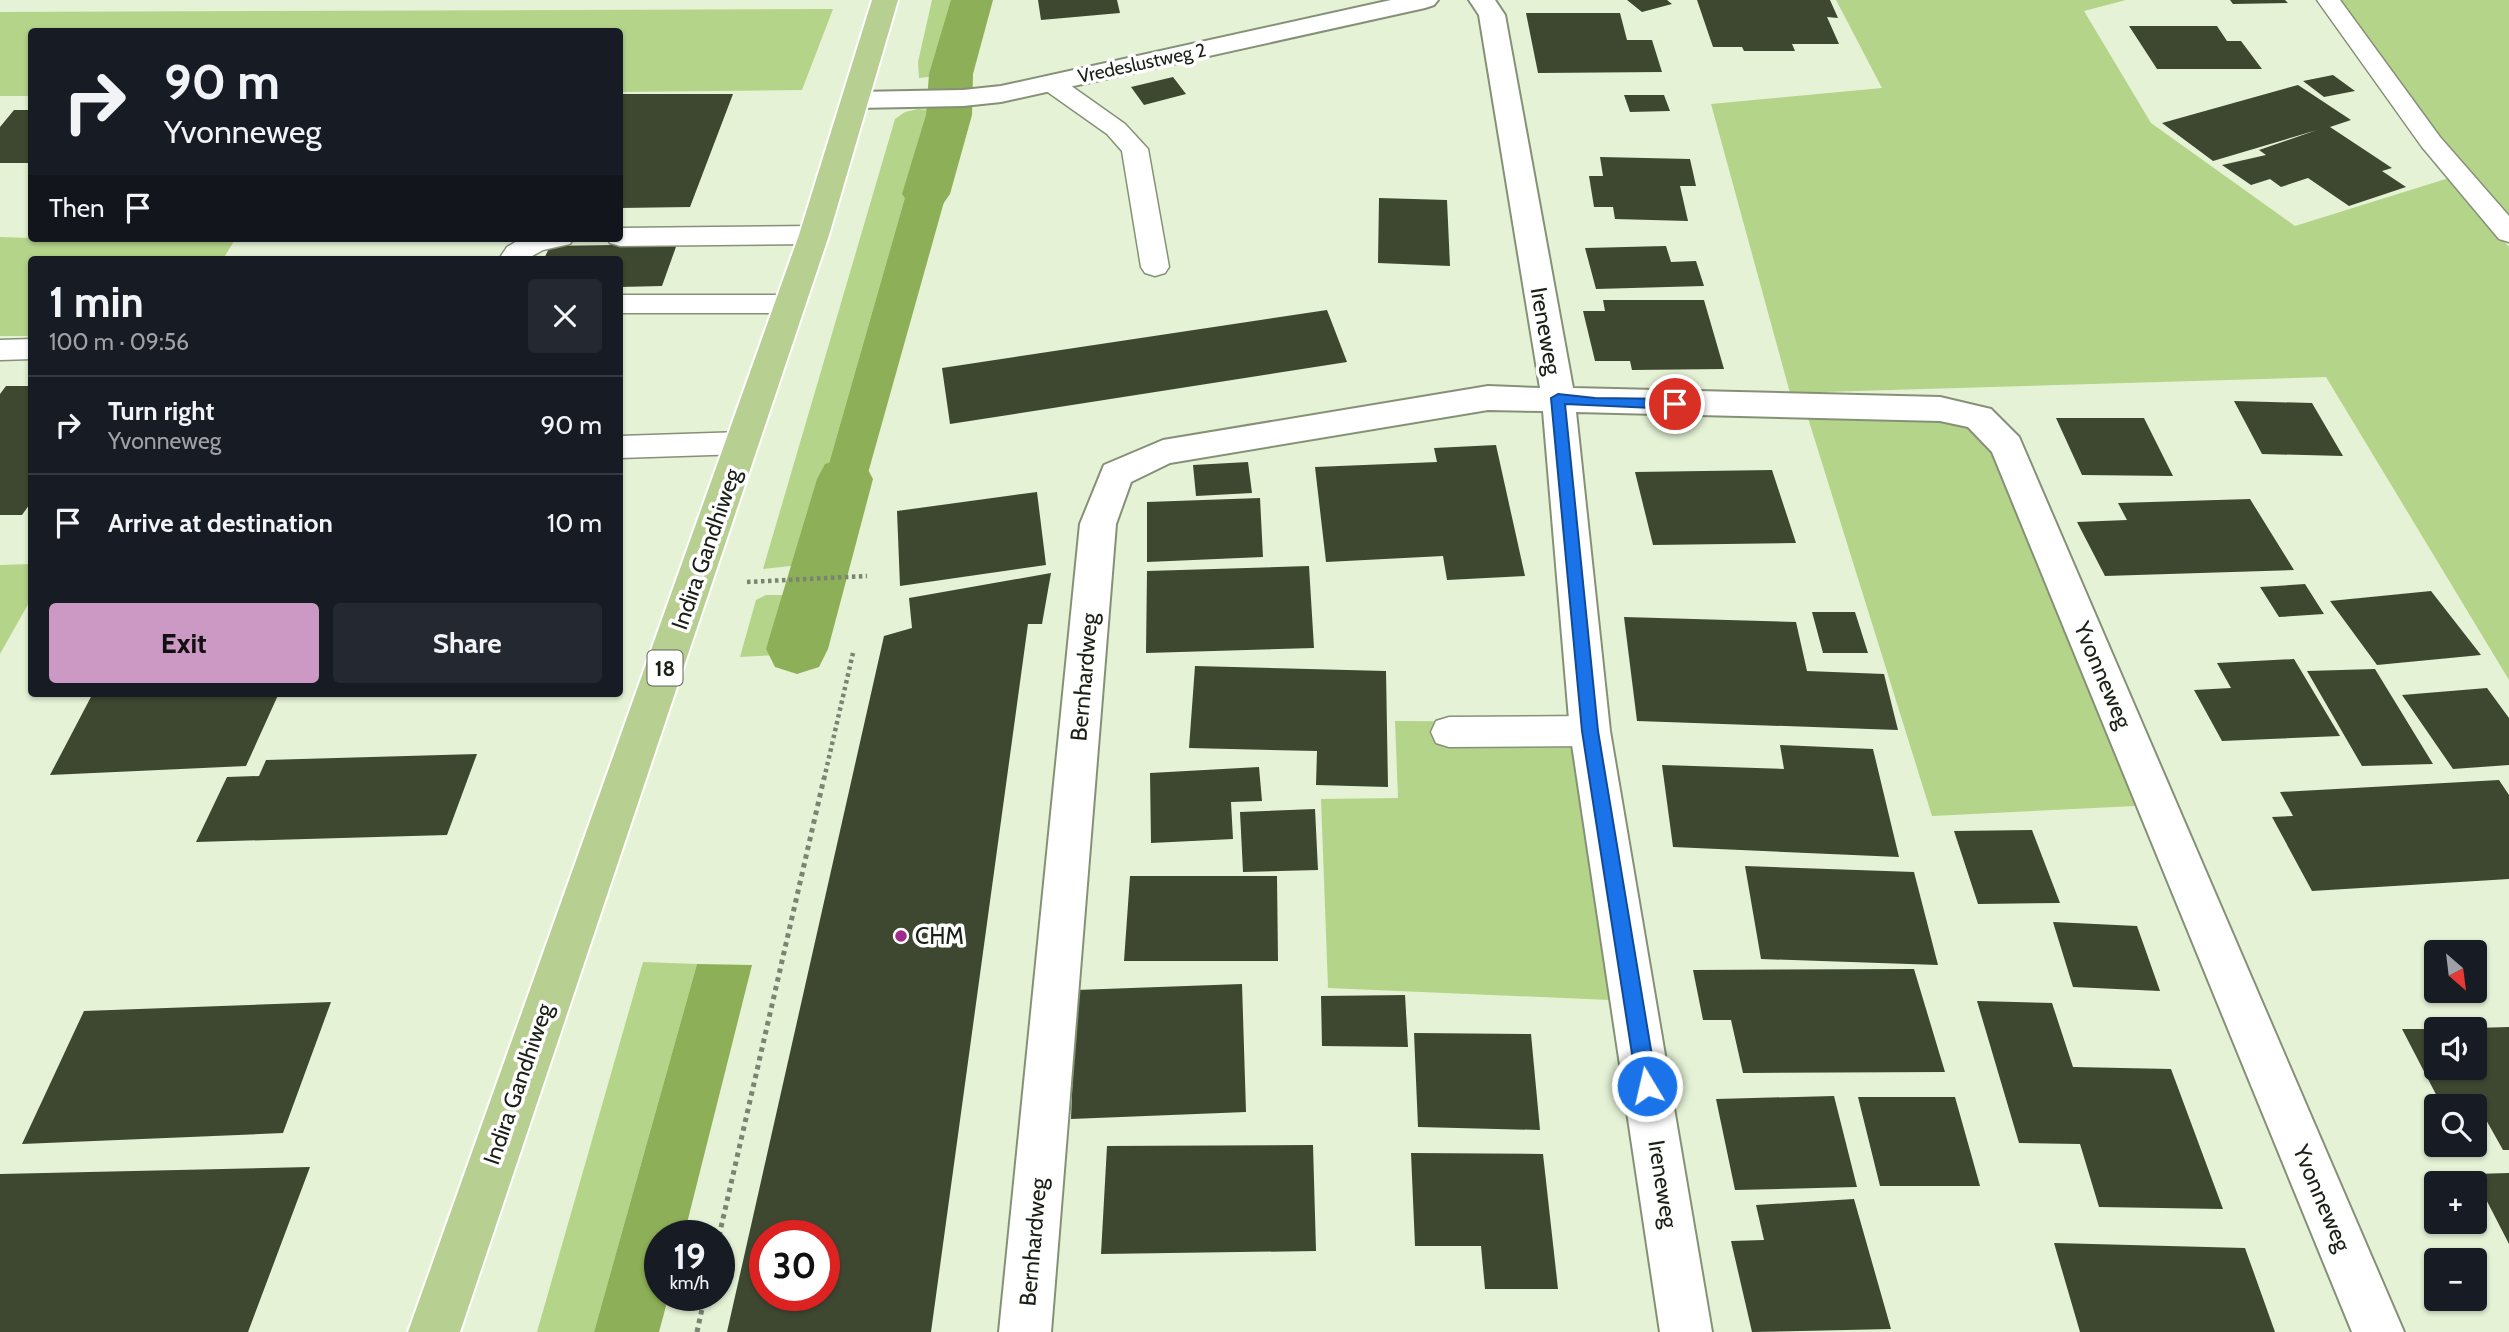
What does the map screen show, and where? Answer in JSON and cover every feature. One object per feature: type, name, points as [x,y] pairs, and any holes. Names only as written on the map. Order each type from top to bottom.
[{"type":"main road","name":"Indira Gandhiweg","points":[[433,1332],[814,235],[885,0]]},
{"type":"street","name":"Vredeslustweg 2","points":[[856,100],[963,98],[1001,94],[1425,0]]},
{"type":"street","name":"Ireneweg","points":[[1482,0],[1492,15],[1558,398],[1590,731],[1686,1332]]},
{"type":"street","name":"Bernhardweg","points":[[1025,1332],[1098,524],[1116,474],[1163,452],[1488,398],[1558,398]]},
{"type":"street","name":"Yvonneweg","points":[[1558,398],[1595,403],[1940,409],[1979,417],[2007,446],[2378,1332]]},
{"type":"lane","points":[[2328,0],[2431,142],[2509,233]]},
{"type":"lane","points":[[1051,83],[1116,129],[1135,149],[1155,267]]},
{"type":"lane","points":[[623,237],[814,235]]},
{"type":"lane","points":[[514,256],[517,251],[545,242]]},
{"type":"lane","points":[[623,304],[788,304]]},
{"type":"lane","points":[[0,350],[28,349]]},
{"type":"lane","points":[[623,447],[741,443]]},
{"type":"lane","points":[[1449,732],[1590,731]]},
{"type":"path","points":[[694,585],[867,576]]},
{"type":"path","points":[[723,1220],[853,653]]},
{"type":"path","points":[[696,1332],[701,1311]]},
{"type":"shaded area","points":[[932,0],[960,0],[938,76],[919,78],[918,62]]},
{"type":"shaded area","points":[[960,0],[985,0],[964,76],[938,76]]},
{"type":"shaded area","points":[[1836,0],[2126,0],[2084,11],[2151,123],[2295,226],[2449,178],[2509,247],[2509,680],[2326,377],[1790,393],[1711,104],[1882,88]]},
{"type":"shaded area","points":[[2340,0],[2509,0],[2509,215],[2443,144]]},
{"type":"shaded area","points":[[833,9],[802,90],[623,92],[623,28],[28,28],[28,96],[0,96],[0,12]]},
{"type":"shaded area","points":[[970,109],[863,491],[835,562],[800,565],[930,110]]},
{"type":"shaded area","points":[[930,110],[800,565],[763,569],[895,119],[905,112]]},
{"type":"shaded area","points":[[0,237],[28,238],[28,242],[234,242],[225,256],[28,256],[28,336],[0,336]]},
{"type":"shaded area","points":[[1808,418],[1943,420],[1967,424],[1994,449],[2135,806],[1932,816]]},
{"type":"shaded area","points":[[28,564],[28,604],[0,654],[0,565]]},
{"type":"shaded area","points":[[837,594],[824,653],[776,655],[789,595]]},
{"type":"shaded area","points":[[766,595],[789,595],[776,655],[740,657],[756,600]]},
{"type":"shaded area","points":[[1395,721],[1571,722],[1610,1000],[1328,988],[1321,799],[1398,798]]},
{"type":"shaded area","points":[[643,962],[697,964],[594,1332],[537,1332]]},
{"type":"shaded area","points":[[697,964],[752,965],[688,1220],[644,1220],[644,1311],[665,1311],[659,1332],[594,1332]]},
{"type":"building","points":[[1038,0],[1117,0],[1120,13],[1041,20]]},
{"type":"building","points":[[1627,0],[1667,0],[1672,4],[1642,12]]},
{"type":"building","points":[[1697,0],[1830,0],[1838,18],[1827,17],[1839,44],[1792,44],[1795,51],[1744,51],[1742,47],[1713,47]]},
{"type":"building","points":[[2230,0],[2285,0],[2288,3],[2233,4]]},
{"type":"building","points":[[1526,13],[1620,13],[1627,40],[1652,40],[1662,72],[1538,73]]},
{"type":"building","points":[[2129,26],[2217,26],[2227,41],[2241,41],[2262,69],[2157,69]]},
{"type":"building","points":[[2333,75],[2355,91],[2324,97],[2303,81]]},
{"type":"building","points":[[1173,77],[1186,94],[1144,105],[1131,87]]},
{"type":"building","points":[[2298,85],[2351,120],[2330,127],[2392,168],[2382,171],[2406,187],[2349,206],[2308,178],[2281,187],[2270,179],[2251,185],[2222,165],[2266,155],[2259,150],[2317,130],[2213,161],[2162,123]]},
{"type":"building","points":[[623,94],[733,94],[690,207],[623,208]]},
{"type":"building","points":[[1624,95],[1664,95],[1670,111],[1630,112]]},
{"type":"building","points":[[14,110],[28,110],[28,163],[0,163],[0,127]]},
{"type":"building","points":[[1600,157],[1690,159],[1696,186],[1680,186],[1688,221],[1615,219],[1613,207],[1594,207],[1589,176],[1603,176]]},
{"type":"building","points":[[1379,198],[1447,200],[1450,266],[1378,263]]},
{"type":"building","points":[[677,244],[662,286],[623,287],[623,256],[545,256],[550,246]]},
{"type":"building","points":[[1666,246],[1671,262],[1696,261],[1704,286],[1596,289],[1585,248]]},
{"type":"building","points":[[1603,300],[1704,300],[1724,369],[1632,370],[1630,361],[1595,361],[1583,311],[1605,311]]},
{"type":"building","points":[[1327,310],[1347,362],[950,424],[942,368]]},
{"type":"building","points":[[6,386],[28,386],[28,507],[22,515],[0,515],[0,394]]},
{"type":"building","points":[[2234,401],[2312,403],[2343,456],[2262,454]]},
{"type":"building","points":[[2056,418],[2144,418],[2173,476],[2082,475]]},
{"type":"building","points":[[1496,445],[1525,576],[1447,580],[1443,556],[1326,562],[1315,467],[1437,462],[1434,448]]},
{"type":"building","points":[[1248,462],[1252,493],[1196,496],[1193,465]]},
{"type":"building","points":[[1772,470],[1796,543],[1653,545],[1635,472]]},
{"type":"building","points":[[1037,492],[1046,565],[900,586],[897,511]]},
{"type":"building","points":[[1260,498],[1263,557],[1147,562],[1147,502]]},
{"type":"building","points":[[2250,499],[2294,570],[2105,576],[2077,522],[2127,520],[2118,503]]},
{"type":"building","points":[[1309,566],[1314,648],[1146,653],[1147,571]]},
{"type":"building","name":"CHM","points":[[1051,573],[1042,624],[1028,624],[931,1332],[727,1332],[732,1311],[735,1311],[735,1297],[749,1234],[749,1311],[840,1311],[840,1220],[752,1220],[884,636],[912,628],[909,598]]},
{"type":"building","points":[[2305,584],[2324,614],[2279,617],[2260,587]]},
{"type":"building","points":[[2431,591],[2481,655],[2377,665],[2330,601]]},
{"type":"building","points":[[1812,612],[1855,612],[1868,653],[1823,653]]},
{"type":"building","points":[[1624,617],[1796,622],[1807,671],[1884,674],[1898,730],[1637,721]]},
{"type":"building","points":[[2294,659],[2340,736],[2222,741],[2194,690],[2231,688],[2217,663]]},
{"type":"building","points":[[1195,666],[1386,671],[1388,787],[1316,785],[1317,751],[1189,748]]},
{"type":"building","points":[[2375,669],[2433,764],[2362,766],[2307,671]]},
{"type":"building","points":[[2487,688],[2509,718],[2509,765],[2453,769],[2402,695]]},
{"type":"building","points":[[91,697],[277,697],[246,766],[50,775]]},
{"type":"building","points":[[1780,745],[1873,749],[1899,857],[1673,847],[1662,765],[1784,769]]},
{"type":"building","points":[[477,754],[447,835],[196,842],[227,777],[259,776],[266,760]]},
{"type":"building","points":[[1259,767],[1262,801],[1231,802],[1233,839],[1151,843],[1150,773]]},
{"type":"building","points":[[2499,780],[2509,795],[2509,879],[2312,891],[2272,817],[2293,816],[2280,792]]},
{"type":"building","points":[[1315,809],[1318,870],[1243,872],[1240,812]]},
{"type":"building","points":[[2032,830],[2060,903],[1978,904],[1954,831]]},
{"type":"building","points":[[1745,866],[1914,872],[1938,965],[1761,959]]},
{"type":"building","points":[[1130,876],[1277,876],[1278,961],[1124,961]]},
{"type":"building","points":[[2053,922],[2137,926],[2160,991],[2073,987]]},
{"type":"building","points":[[1914,969],[1945,1072],[1743,1073],[1731,1020],[1703,1020],[1693,970]]},
{"type":"building","points":[[1242,984],[1246,1112],[1071,1119],[1076,990]]},
{"type":"building","points":[[1405,995],[1408,1047],[1322,1046],[1321,996]]},
{"type":"building","points":[[1977,1001],[2052,1003],[2073,1067],[2171,1069],[2223,1209],[2099,1207],[2080,1144],[2019,1143]]},
{"type":"building","points":[[331,1002],[283,1133],[22,1144],[84,1011]]},
{"type":"building","points":[[2509,1027],[2509,1150],[2503,1150],[2487,1122],[2487,1094],[2436,1094],[2428,1080],[2487,1080],[2487,1028]]},
{"type":"building","points":[[2402,1029],[2424,1029],[2424,1071]]},
{"type":"building","points":[[1414,1033],[1531,1034],[1540,1130],[1418,1127]]},
{"type":"building","points":[[1834,1096],[1857,1187],[1735,1190],[1716,1099]]},
{"type":"building","points":[[1858,1097],[1955,1097],[1980,1186],[1880,1186]]},
{"type":"building","points":[[1313,1145],[1316,1251],[1101,1254],[1107,1146]]},
{"type":"building","points":[[1411,1153],[1543,1154],[1558,1289],[1485,1289],[1481,1246],[1415,1246]]},
{"type":"building","points":[[310,1167],[248,1332],[0,1332],[0,1174]]},
{"type":"building","points":[[2509,1173],[2509,1244],[2487,1201],[2487,1174]]},
{"type":"building","points":[[1854,1199],[1891,1329],[1752,1332],[1731,1241],[1764,1240],[1756,1205]]},
{"type":"building","points":[[2054,1243],[2245,1248],[2275,1332],[2080,1332]]},
{"type":"waterway","points":[[926,194],[949,115],[951,74],[972,0]]},
{"type":"waterway","points":[[797,649],[845,479]]},
{"type":"place","name":"CHM","points":[[901,936]]},
{"type":"route","points":[[1647,1086],[1590,731],[1558,398],[1595,403],[1675,404]]}]
